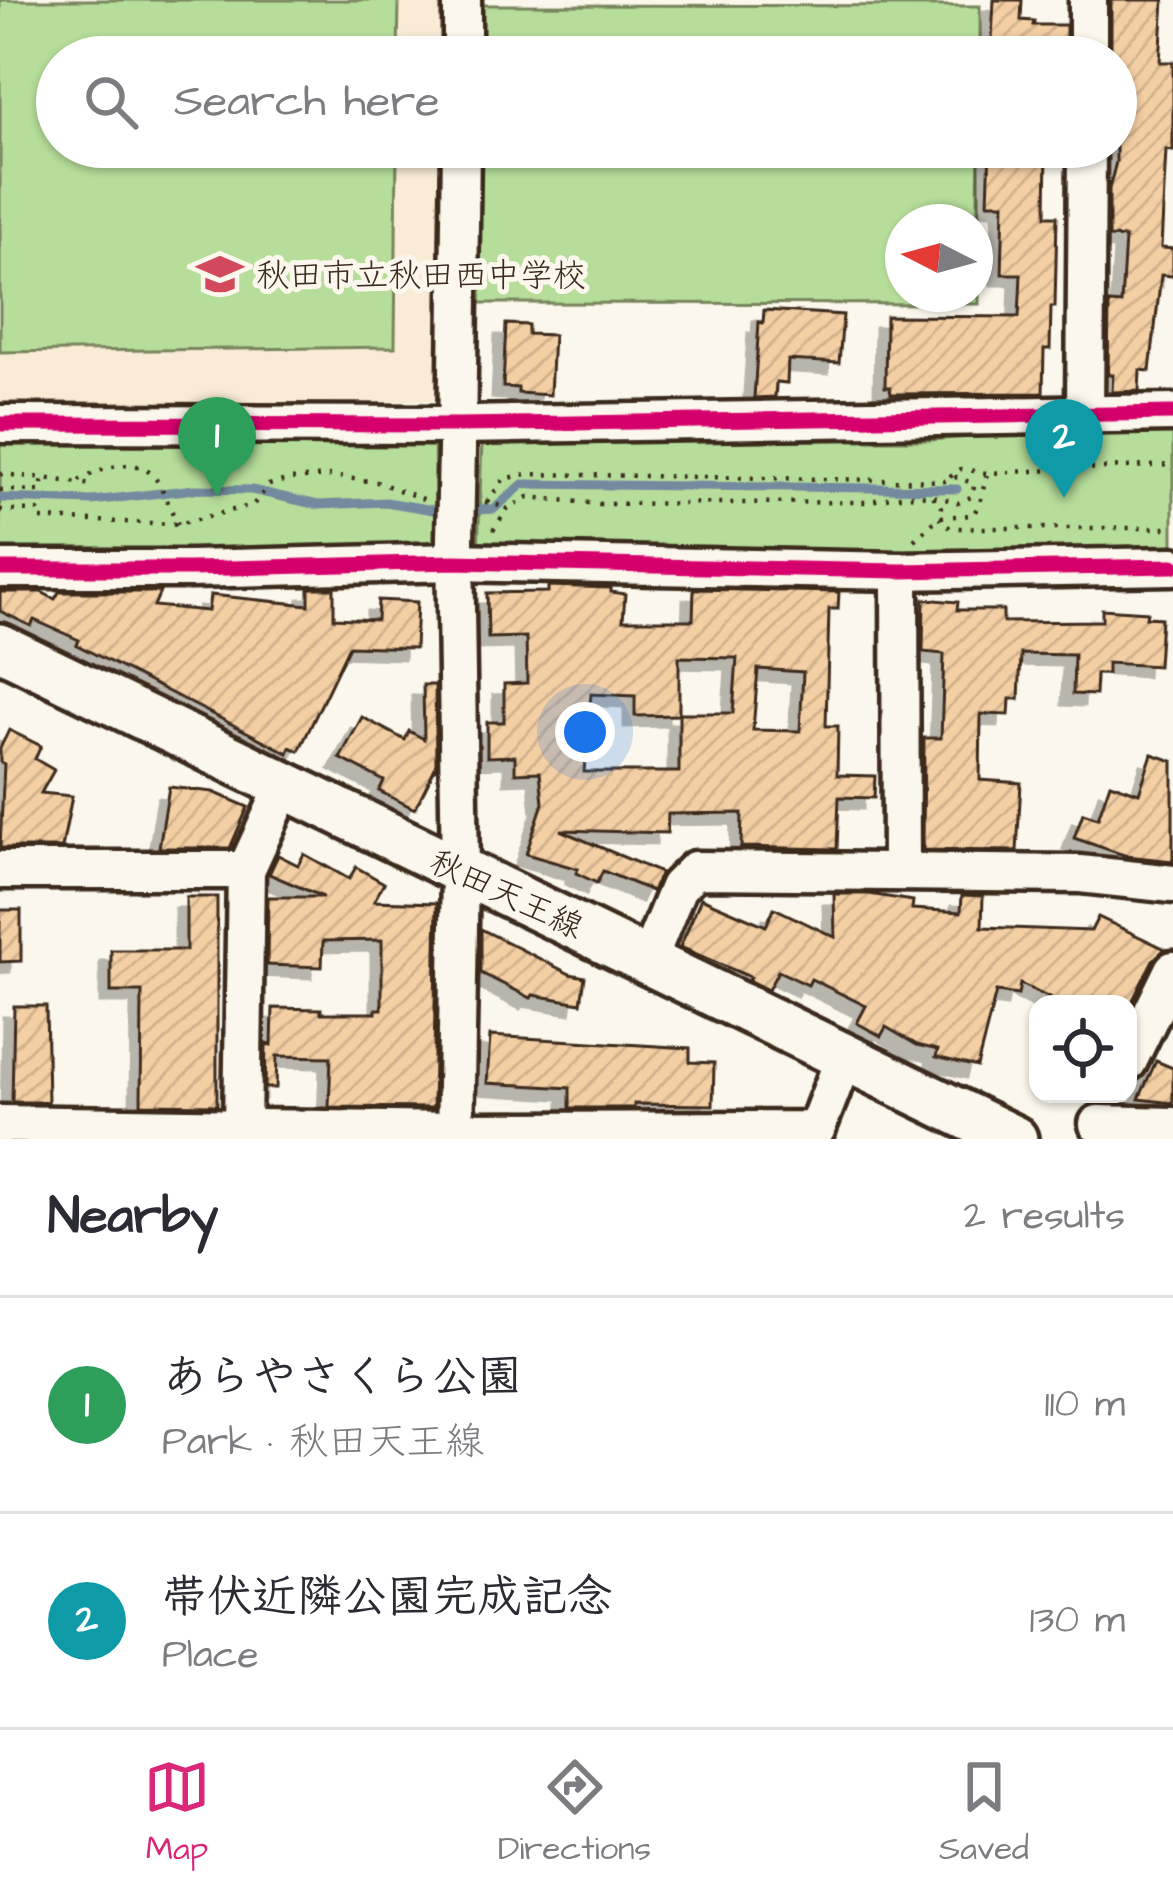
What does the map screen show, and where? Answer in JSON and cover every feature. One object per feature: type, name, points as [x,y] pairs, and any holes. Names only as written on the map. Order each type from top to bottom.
[{"type":"main road","name":"秋田天王線","points":[[0,646],[1014,1139]]},
{"type":"street","points":[[462,0],[462,36]]},
{"type":"street","points":[[1088,0],[1088,36]]},
{"type":"street","points":[[455,1135],[460,871],[454,551],[461,168]]},
{"type":"street","points":[[1085,413],[1087,168]]},
{"type":"street","points":[[0,424],[457,437],[1173,413]]},
{"type":"street","points":[[0,569],[191,569],[454,551],[1173,566]]},
{"type":"street","points":[[901,872],[902,560]]},
{"type":"street","points":[[242,1127],[246,870],[285,785]]},
{"type":"street","points":[[0,870],[246,870]]},
{"type":"street","points":[[648,960],[679,886],[694,870],[1080,874],[1173,884]]},
{"type":"street","points":[[1137,1044],[1173,970]]},
{"type":"street","points":[[2,1129],[193,1133],[242,1127],[455,1135],[815,1130],[844,1058]]},
{"type":"street","points":[[1100,1119],[1173,1126]]},
{"type":"path","points":[[945,481],[961,469],[986,473],[1173,465]]},
{"type":"path","points":[[79,481],[100,469],[142,468],[157,479],[178,524]]},
{"type":"path","points":[[939,517],[973,515],[986,473]]},
{"type":"path","points":[[0,474],[92,485]]},
{"type":"path","points":[[467,501],[508,508],[529,497],[544,496],[620,504],[866,502],[901,494],[958,503],[973,496],[974,484],[968,478],[527,474],[505,479],[487,502]]},
{"type":"path","points":[[0,510],[38,511],[39,519],[178,524],[253,505],[269,485],[330,476],[377,482],[426,500]]},
{"type":"path","points":[[0,490],[41,491],[43,478]]},
{"type":"path","points":[[902,560],[939,517],[941,507],[933,496]]},
{"type":"path","points":[[939,517],[950,528],[1173,528]]},
{"type":"shaded area","name":"秋田市立秋田西中学校","points":[[0,0],[446,0],[445,36],[36,36],[36,168],[443,168],[437,400],[0,410]]},
{"type":"green space","name":"秋田市立秋田西中学校","points":[[0,0],[399,0],[398,36],[36,36],[36,168],[397,168],[395,347],[0,352]]},
{"type":"green space","points":[[478,5],[980,6],[980,36],[478,36]]},
{"type":"green space","points":[[477,168],[979,168],[979,204],[885,204],[885,304],[477,303]]},
{"type":"green space","points":[[1059,430],[1173,431],[1173,557],[478,551],[482,441],[930,440]]},
{"type":"green space","points":[[434,435],[436,555],[0,553],[0,440]]},
{"type":"building","points":[[994,0],[1022,0],[1021,20],[1034,21],[1033,25],[1066,25],[1066,36],[992,36]]},
{"type":"building","points":[[1111,0],[1164,0],[1160,62],[1173,62],[1173,151],[1166,150],[1161,248],[1173,249],[1173,276],[1161,275],[1150,371],[1140,370],[1139,391],[1112,392],[1113,375],[1108,375],[1109,303],[1121,304],[1125,238],[1109,237],[1109,189],[1114,168],[1137,168],[1137,36],[1111,36]]},
{"type":"building","points":[[989,168],[1047,168],[1046,216],[1057,216],[1055,307],[1051,307],[1050,349],[1044,349],[1043,393],[891,394],[890,387],[885,387],[886,316],[1019,317],[1021,274],[1002,274],[1004,203],[988,203]]},
{"type":"building","points":[[764,310],[843,315],[839,363],[788,360],[787,383],[776,382],[775,397],[754,398],[759,322],[763,323]]},
{"type":"building","points":[[506,324],[528,325],[528,334],[553,335],[550,395],[503,387]]},
{"type":"building","points":[[548,586],[611,588],[611,592],[625,594],[623,620],[693,620],[694,589],[839,592],[838,609],[829,609],[826,726],[838,726],[837,775],[875,776],[874,798],[839,797],[837,849],[741,847],[742,813],[668,814],[667,833],[560,830],[661,873],[652,891],[603,871],[597,883],[576,873],[578,869],[526,854],[543,803],[540,772],[515,773],[515,756],[487,757],[487,722],[504,722],[504,684],[527,683],[526,637],[488,638],[487,593],[548,592]],"holes":[[[679,657],[737,658],[733,713],[679,713]],[[758,669],[803,672],[800,731],[753,730]],[[591,694],[635,696],[635,716],[679,715],[679,772],[584,772]]]},
{"type":"building","points":[[309,588],[334,588],[334,618],[377,620],[378,600],[417,602],[415,648],[349,646],[299,751],[290,747],[288,753],[77,645],[79,640],[0,611],[0,592],[41,592],[55,599],[59,592],[160,592],[154,606],[208,611],[210,595],[309,605]]},
{"type":"building","points":[[924,599],[958,602],[957,610],[1003,610],[1003,622],[1102,621],[1102,609],[1147,612],[1146,617],[1161,618],[1158,666],[1107,663],[1107,674],[1096,674],[1095,695],[1073,694],[1074,655],[1021,654],[1019,699],[1010,699],[1009,715],[981,714],[980,780],[1021,783],[1017,851],[923,850],[924,738],[941,738],[944,654],[923,652]]},
{"type":"building","points":[[423,685],[435,685],[436,766],[415,809],[379,791],[384,781],[340,758],[362,717],[405,740],[409,731],[424,739]]},
{"type":"building","points":[[9,730],[41,746],[35,759],[54,770],[41,793],[72,796],[62,848],[0,848],[4,764],[0,748]]},
{"type":"building","points":[[1152,754],[1173,761],[1173,861],[1127,856],[1074,838],[1083,813],[1098,818],[1110,783],[1139,793]]},
{"type":"building","points":[[169,787],[213,792],[248,807],[230,848],[159,848]]},
{"type":"building","points":[[304,854],[349,879],[356,867],[384,883],[374,901],[437,903],[433,1108],[329,1107],[331,1057],[277,1056],[276,1088],[265,1088],[273,1008],[321,1009],[321,1013],[382,1009],[382,940],[323,941],[322,967],[267,965],[268,897],[323,897],[269,874],[278,855],[298,865]]},
{"type":"building","points":[[834,894],[869,894],[913,901],[912,909],[961,912],[962,895],[983,896],[982,927],[1091,931],[1098,917],[1165,949],[1153,960],[1136,995],[1043,995],[1020,984],[1018,995],[996,992],[977,1067],[936,1057],[938,1050],[917,1045],[886,1027],[881,1036],[857,1023],[866,1006],[811,979],[808,985],[778,971],[768,990],[748,980],[750,977],[680,947],[701,898],[766,926],[774,908],[835,937]]},
{"type":"building","points":[[186,897],[217,897],[217,1105],[141,1104],[142,992],[111,992],[111,950],[186,950]]},
{"type":"building","points":[[0,910],[21,910],[21,961],[0,962]]},
{"type":"building","points":[[481,929],[585,977],[581,1003],[531,998],[481,973]]},
{"type":"building","points":[[14,1006],[46,1006],[48,1102],[12,1102]]},
{"type":"building","points":[[490,1036],[690,1048],[690,1062],[714,1063],[713,1105],[570,1108],[570,1088],[487,1083]]},
{"type":"building","points":[[1156,1061],[1173,1068],[1173,1103],[1139,1099]]},
{"type":"waterway","points":[[462,511],[494,509],[523,484],[957,489]]},
{"type":"waterway","points":[[0,498],[92,501],[195,489],[252,490],[318,505],[386,502],[445,512]]},
{"type":"cycle path","points":[[0,424],[457,425],[1173,413]]},
{"type":"cycle path","points":[[0,569],[454,562],[900,571],[1173,566]]},
{"type":"place","name":"秋田市立秋田西中学校","points":[[220,274]]},
{"type":"place","name":"あらやさくら公園","points":[[217,496]]},
{"type":"place","name":"帯伏近隣公園完成記念","points":[[1064,498]]}]
